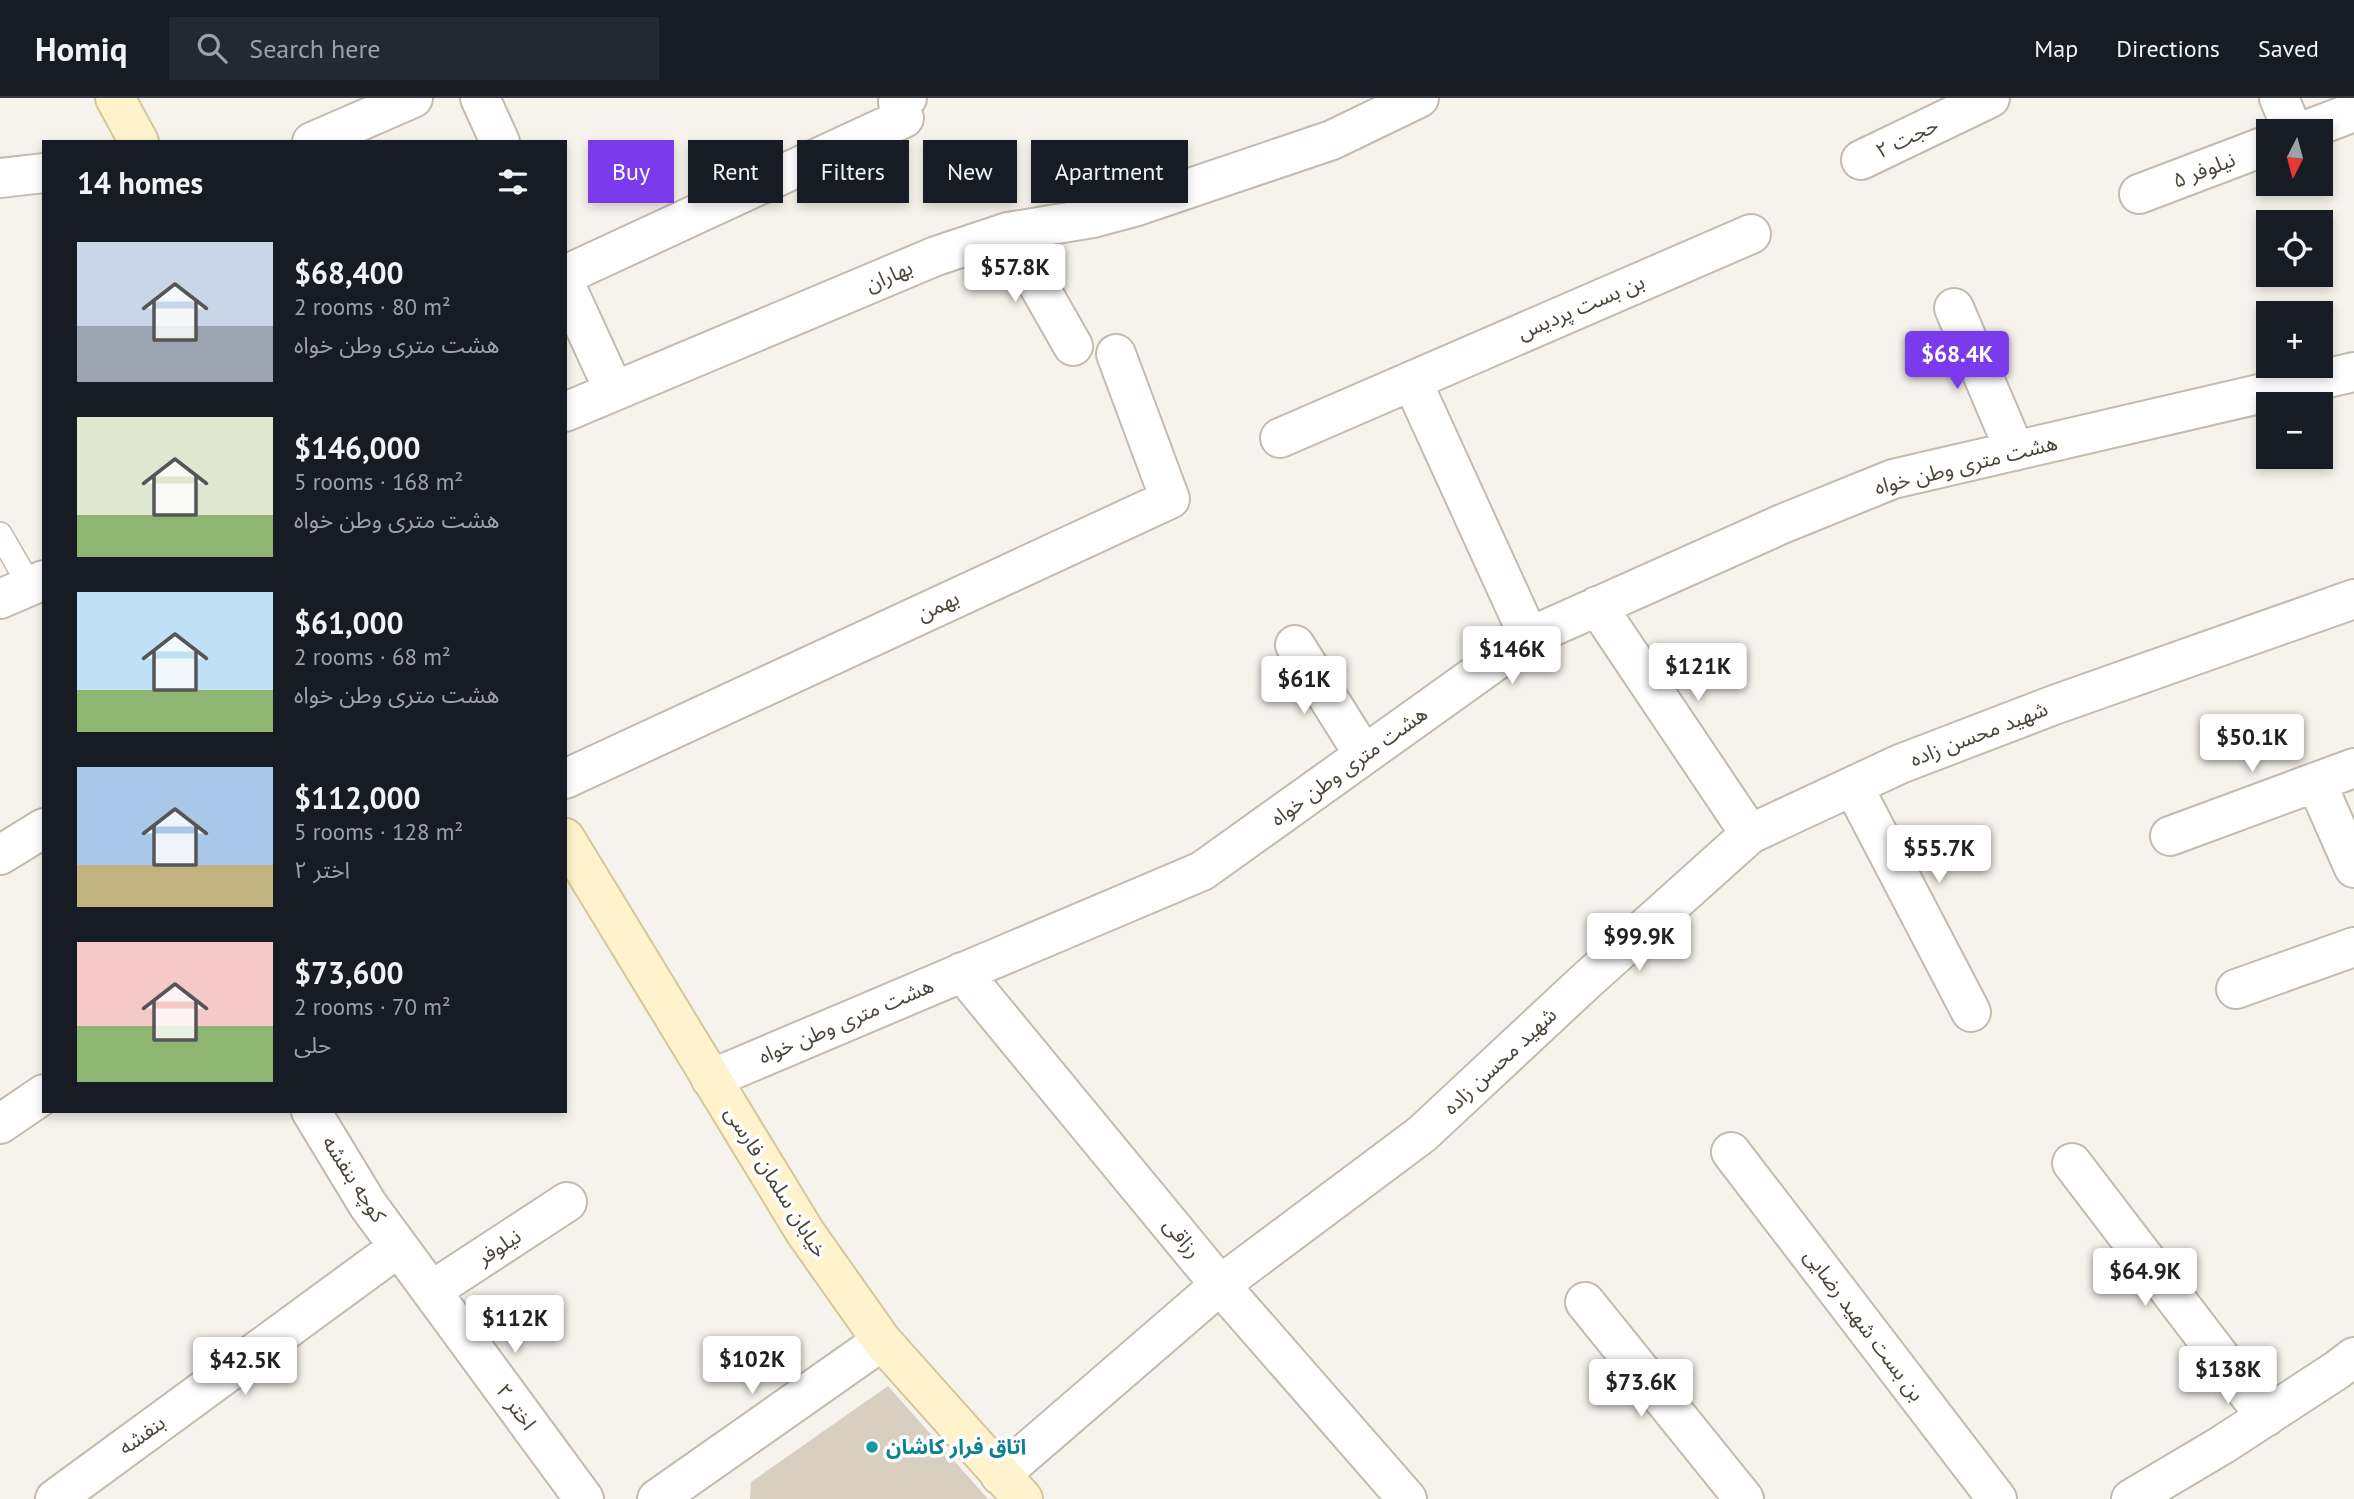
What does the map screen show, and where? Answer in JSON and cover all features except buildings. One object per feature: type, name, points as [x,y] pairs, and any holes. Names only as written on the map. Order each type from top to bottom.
[{"type":"main road","points":[[116,98],[138,140]]},
{"type":"main road","name":"خیابان سلمان فارسی","points":[[567,841],[805,1232],[882,1341],[1011,1487]]},
{"type":"street","points":[[317,140],[412,98]]},
{"type":"street","points":[[480,98],[499,140]]},
{"type":"street","points":[[567,274],[904,118],[898,102],[907,98]]},
{"type":"street","name":"بهاران","points":[[567,411],[936,256],[1008,232],[1082,220],[1134,207],[1332,140],[1419,98]]},
{"type":"street","name":"حجت ۲","points":[[1861,160],[1990,98]]},
{"type":"street","points":[[2279,98],[2288,119]]},
{"type":"street","points":[[2333,120],[2354,112]]},
{"type":"street","name":"نیلوفر ۵","points":[[2140,194],[2256,150]]},
{"type":"street","points":[[0,178],[42,173]]},
{"type":"street","points":[[1008,232],[1073,346]]},
{"type":"street","name":"بن بست پردیس","points":[[1280,438],[1751,234]]},
{"type":"street","points":[[567,288],[614,391]]},
{"type":"street","points":[[1954,308],[2015,451]]},
{"type":"street","name":"بهمن","points":[[567,778],[1170,499],[1116,354]]},
{"type":"street","name":"هشت متری وطن خواه","points":[[711,1079],[1202,871],[1529,637],[1782,524],[1893,479],[2354,372]]},
{"type":"street","points":[[1412,381],[1529,637]]},
{"type":"street","name":"شهید محسن زاده","points":[[1011,1487],[1220,1284],[1422,1134],[1586,981],[1750,834],[1900,764],[2054,705],[2354,599]]},
{"type":"street","points":[[1597,606],[1750,834]]},
{"type":"street","points":[[1295,645],[1364,755]]},
{"type":"street","points":[[2170,836],[2354,768]]},
{"type":"street","points":[[2316,782],[2354,868]]},
{"type":"street","points":[[1853,786],[1971,1012]]},
{"type":"street","points":[[0,855],[42,829]]},
{"type":"street","points":[[2236,989],[2354,947]]},
{"type":"street","name":"رزاقی","points":[[962,972],[1220,1284],[1407,1499]]},
{"type":"street","points":[[0,1124],[42,1095]]},
{"type":"street","name":"کوچه بنفشه","points":[[312,1113],[368,1205],[399,1247]]},
{"type":"street","name":"بن بست شهید رضایی","points":[[1731,1152],[1997,1499]]},
{"type":"street","points":[[2072,1163],[2266,1417]]},
{"type":"street","name":"نیلوفر","points":[[431,1291],[567,1202]]},
{"type":"street","name":"اختر ۲","points":[[399,1247],[584,1499]]},
{"type":"street","name":"بنفشه","points":[[55,1499],[399,1247]]},
{"type":"street","points":[[1586,1302],[1744,1499]]},
{"type":"street","points":[[657,1499],[882,1341]]},
{"type":"street","points":[[2131,1499],[2266,1417],[2354,1357]]},
{"type":"lane","points":[[0,534],[24,588]]},
{"type":"place","name":"اتاق فرار کاشان","points":[[872,1447]]}]
